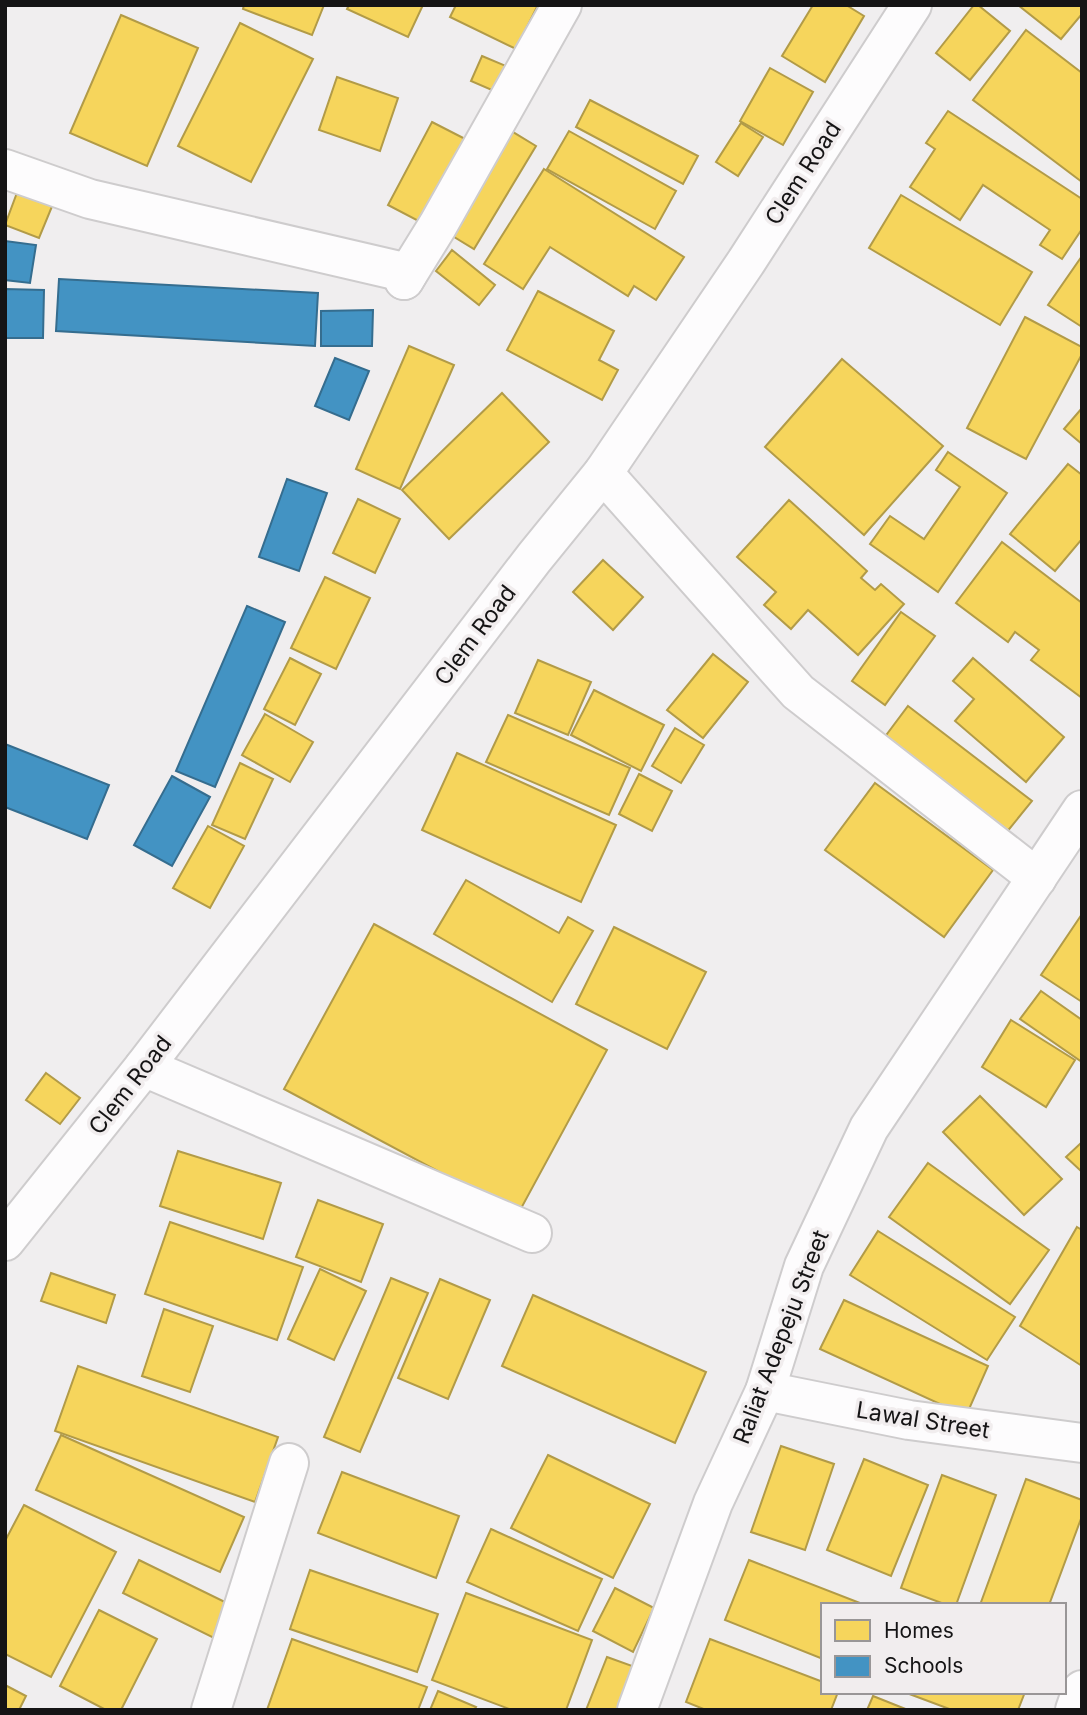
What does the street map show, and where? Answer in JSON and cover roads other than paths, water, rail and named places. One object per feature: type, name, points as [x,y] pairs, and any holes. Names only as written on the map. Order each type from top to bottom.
[{"type":"street","points":[[5,169],[90,200],[408,273],[404,280],[452,202],[562,5]]},
{"type":"street","name":"Clem Road","points":[[5,1241],[144,1067],[534,558],[603,473],[746,262],[912,5]]},
{"type":"street","points":[[603,473],[798,692],[1037,878]]},
{"type":"street","name":"Raliat Adepeju Street","points":[[637,1710],[713,1503],[765,1391],[804,1266],[869,1128],[1082,810]]},
{"type":"street","points":[[144,1067],[531,1233]]},
{"type":"street","name":"Lawal Street","points":[[765,1391],[909,1420],[1082,1443]]},
{"type":"street","points":[[211,1710],[289,1463]]},
{"type":"street","points":[[1075,1710],[1082,1690]]}]
